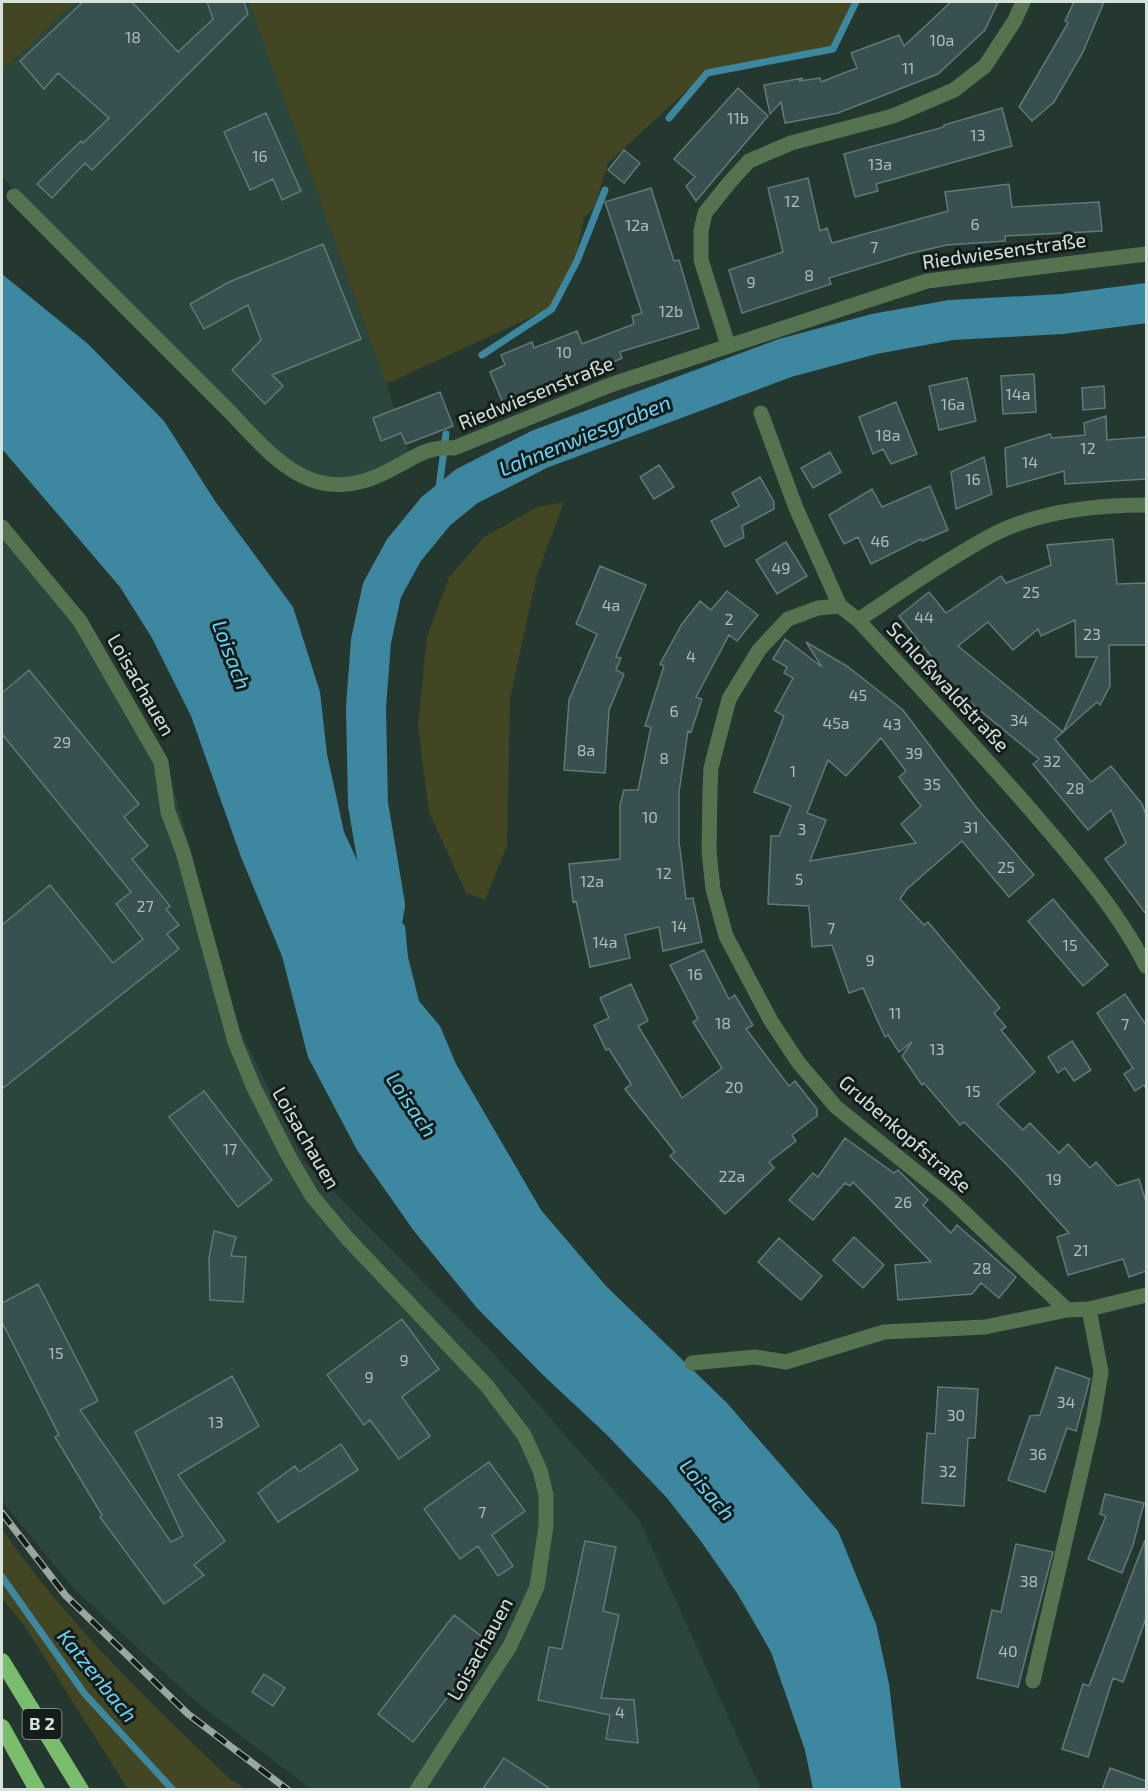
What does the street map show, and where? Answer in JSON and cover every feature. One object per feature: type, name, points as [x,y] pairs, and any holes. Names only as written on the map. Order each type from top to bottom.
[{"type":"highway","name":"B 2","points":[[2,1661],[81,1790]]},
{"type":"highway","name":"B 2","points":[[2,1727],[37,1790]]},
{"type":"street","points":[[728,345],[701,260],[701,231],[705,213],[729,183],[749,161],[759,156],[791,143],[883,120],[954,90],[985,66],[1015,21],[1023,2]]},
{"type":"street","name":"Riedwiesenstraße","points":[[14,196],[231,413],[265,450],[298,475],[328,486],[369,482],[434,447],[454,448],[610,385],[927,281],[1146,254]]},
{"type":"street","name":"Schloßwaldstraße","points":[[761,413],[796,508],[840,606],[858,620],[1056,840],[1141,941],[1146,966]]},
{"type":"street","points":[[858,620],[995,534],[1027,522],[1102,505],[1146,505]]},
{"type":"street","name":"Loisachauen","points":[[2,527],[80,621],[161,762],[168,812],[183,852],[232,1032],[254,1088],[288,1155],[312,1196],[348,1239],[487,1386],[524,1435],[540,1470],[546,1495],[546,1526],[537,1587],[505,1655],[417,1790]]},
{"type":"street","name":"Grubenkopfstraße","points":[[840,606],[818,609],[788,619],[759,650],[729,699],[711,768],[710,800],[712,889],[726,936],[748,981],[787,1046],[836,1107],[949,1198],[1067,1310]]},
{"type":"street","points":[[692,1363],[755,1357],[786,1362],[884,1332],[985,1327],[1067,1310],[1089,1309],[1146,1295]]},
{"type":"street","points":[[1033,1682],[1093,1420],[1101,1372],[1089,1309]]},
{"type":"shaded area","points":[[2,2],[75,2],[2,71]]},
{"type":"shaded area","points":[[75,2],[250,2],[395,409],[373,418],[381,440],[401,433],[411,456],[367,479],[329,482],[301,473],[266,444],[2,177],[2,71]]},
{"type":"shaded area","points":[[249,2],[855,2],[832,48],[707,72],[608,163],[594,208],[584,218],[575,260],[551,308],[386,384]]},
{"type":"shaded area","points":[[564,502],[537,575],[510,698],[507,846],[485,900],[466,893],[429,812],[418,726],[427,637],[449,577],[483,538],[537,507]]},
{"type":"shaded area","points":[[2,518],[87,620],[166,760],[237,1024],[305,1163],[492,1352],[639,1519],[761,1789],[311,1789],[195,1701],[73,1588],[2,1501]]},
{"type":"shaded area","points":[[2,1529],[53,1596],[109,1659],[229,1778],[246,1789],[128,1789],[26,1628],[2,1598]]},
{"type":"water","name":"Loisach","points":[[2,274],[88,344],[164,421],[215,501],[293,607],[320,692],[327,754],[344,832],[369,886],[405,926],[408,957],[419,1001],[440,1026],[456,1064],[541,1210],[606,1286],[727,1403],[838,1531],[876,1624],[889,1684],[901,1789],[813,1789],[805,1750],[771,1652],[737,1593],[700,1540],[667,1498],[607,1435],[477,1308],[414,1231],[357,1150],[308,1057],[282,956],[241,857],[191,716],[152,638],[120,587],[2,449]]},
{"type":"building","points":[[83,2],[132,2],[178,52],[213,19],[207,2],[244,2],[248,14],[92,170],[85,163],[52,198],[37,184],[81,141],[83,143],[109,118],[58,73],[44,89],[20,61]]},
{"type":"building","points":[[951,2],[998,2],[985,30],[938,74],[838,113],[785,123],[781,102],[770,114],[764,85],[803,78],[799,81],[820,78],[821,82],[857,68],[851,53],[899,35],[904,46]]},
{"type":"building","points":[[1074,2],[1104,2],[1083,52],[1054,102],[1032,121],[1019,107],[1068,23],[1065,21]]},
{"type":"building","points":[[738,88],[768,116],[696,201],[686,186],[695,177],[674,159]]},
{"type":"building","points":[[1002,108],[1012,146],[876,184],[878,191],[855,197],[844,154],[944,127],[944,125]]},
{"type":"building","points":[[266,113],[301,191],[282,200],[273,179],[250,190],[224,132]]},
{"type":"building","points":[[624,150],[640,163],[624,183],[608,170]]},
{"type":"building","points":[[808,178],[820,231],[827,228],[832,243],[948,211],[945,192],[1009,184],[1012,207],[1099,202],[1102,231],[1005,236],[1005,241],[947,245],[908,254],[829,278],[831,284],[742,313],[729,270],[783,252],[768,188]]},
{"type":"building","points":[[651,188],[674,261],[679,260],[699,328],[620,352],[622,358],[505,408],[490,372],[505,365],[501,355],[532,342],[534,348],[577,331],[582,344],[634,324],[632,316],[642,313],[605,202]]},
{"type":"building","points":[[323,244],[361,339],[272,375],[283,386],[265,404],[232,370],[261,340],[248,305],[204,329],[190,304],[229,282]]},
{"type":"building","points":[[1034,374],[1036,412],[1003,414],[1001,376]]},
{"type":"building","points":[[967,378],[976,421],[939,430],[929,386]]},
{"type":"building","points":[[1104,386],[1105,408],[1083,410],[1082,388]]},
{"type":"building","points":[[440,392],[453,426],[406,444],[401,433],[381,441],[373,418]]},
{"type":"building","points":[[896,402],[917,454],[891,464],[883,449],[873,454],[859,417]]},
{"type":"building","points":[[1106,416],[1107,440],[1146,437],[1146,479],[1065,484],[1064,471],[1007,487],[1005,448],[1050,434],[1052,438],[1085,435],[1084,423]]},
{"type":"building","points":[[830,452],[841,472],[813,488],[801,468]]},
{"type":"building","points":[[984,457],[992,494],[956,509],[951,472]]},
{"type":"building","points":[[659,465],[674,487],[654,499],[640,477]]},
{"type":"building","points":[[760,477],[774,502],[774,509],[742,526],[744,537],[725,547],[711,521],[739,506],[732,493]]},
{"type":"building","points":[[930,486],[948,530],[922,541],[921,539],[871,564],[858,537],[844,544],[829,515],[872,489],[882,507]]},
{"type":"building","points":[[1113,539],[1117,584],[1146,583],[1146,645],[1109,645],[1110,686],[1100,705],[1097,702],[1063,732],[1055,739],[1091,782],[1111,766],[1142,804],[1146,815],[1146,914],[1105,859],[1126,843],[1111,810],[1088,830],[1033,764],[1039,759],[948,684],[942,690],[928,678],[938,665],[899,616],[929,592],[946,613],[1001,576],[1006,583],[1051,565],[1047,545]],"holes":[[[1075,620],[1076,657],[1097,657],[1063,732],[958,646],[988,622],[1013,650],[1038,629],[1041,636]]]},
{"type":"building","points":[[786,542],[807,576],[777,594],[756,560]]},
{"type":"building","points":[[600,566],[646,585],[616,657],[621,658],[616,670],[624,674],[609,710],[605,773],[564,770],[569,700],[597,634],[576,624]]},
{"type":"building","points":[[727,591],[758,615],[737,641],[729,635],[696,697],[702,699],[691,732],[688,731],[679,792],[679,841],[686,899],[693,898],[702,942],[663,951],[659,927],[625,935],[630,958],[590,967],[576,901],[573,902],[569,864],[620,859],[620,805],[624,790],[638,790],[651,727],[645,726],[664,666],[660,664],[682,624],[700,601],[711,610]]},
{"type":"building","points":[[785,639],[822,667],[806,642],[847,666],[903,710],[976,807],[1034,875],[1009,897],[962,841],[907,889],[900,899],[924,925],[928,922],[1000,1008],[994,1013],[1006,1027],[1001,1030],[1035,1072],[997,1104],[1023,1130],[1030,1123],[1059,1153],[1068,1144],[1090,1168],[1096,1162],[1117,1186],[1139,1179],[1146,1202],[1146,1271],[1129,1277],[1123,1259],[1068,1275],[1057,1237],[1069,1233],[1012,1170],[964,1122],[960,1125],[924,1083],[922,1085],[902,1056],[912,1042],[899,1052],[888,1035],[885,1037],[863,988],[849,993],[832,945],[812,947],[809,906],[768,904],[771,836],[779,836],[791,806],[754,792],[784,716],[775,711],[793,678],[784,673],[787,667],[773,659]],"holes":[[[881,738],[906,771],[899,777],[921,806],[901,824],[916,843],[810,861],[826,820],[807,813],[828,760],[846,776]]]},
{"type":"building","points":[[29,670],[139,804],[124,817],[148,846],[132,859],[170,906],[166,909],[179,925],[167,934],[179,949],[2,1089],[2,925],[50,885],[113,963],[143,939],[116,904],[131,892],[2,734],[2,693]]},
{"type":"building","points":[[1053,899],[1108,965],[1083,986],[1028,921]]},
{"type":"building","points":[[704,950],[729,999],[735,995],[753,1025],[746,1029],[789,1086],[795,1081],[817,1109],[817,1116],[792,1135],[796,1141],[769,1162],[774,1168],[725,1214],[670,1156],[675,1152],[625,1089],[631,1084],[609,1049],[606,1050],[594,1025],[609,1018],[600,998],[631,984],[648,1021],[638,1026],[682,1098],[722,1068],[693,1022],[698,1019],[670,965]]},
{"type":"building","points":[[1125,994],[1146,1025],[1146,1089],[1144,1085],[1135,1091],[1124,1074],[1133,1068],[1097,1013]]},
{"type":"building","points":[[1072,1041],[1091,1070],[1074,1081],[1065,1068],[1058,1073],[1048,1057]]},
{"type":"building","points":[[204,1091],[272,1180],[238,1207],[169,1117]]},
{"type":"building","points":[[845,1138],[894,1173],[898,1170],[928,1200],[923,1205],[951,1233],[957,1225],[1016,1277],[999,1298],[981,1283],[972,1294],[898,1300],[895,1265],[931,1262],[853,1182],[850,1186],[845,1183],[813,1220],[789,1200],[813,1173],[818,1177]]},
{"type":"building","points":[[214,1231],[236,1237],[231,1256],[246,1257],[243,1302],[210,1300],[209,1258]]},
{"type":"building","points":[[854,1237],[884,1265],[863,1288],[833,1260]]},
{"type":"building","points":[[779,1238],[822,1276],[801,1300],[758,1262]]},
{"type":"building","points":[[38,1284],[98,1401],[80,1410],[171,1542],[183,1536],[135,1432],[232,1376],[259,1426],[178,1475],[225,1541],[194,1565],[204,1575],[164,1604],[100,1517],[102,1515],[55,1437],[59,1435],[2,1322],[2,1303]]},
{"type":"building","points":[[402,1319],[439,1369],[402,1397],[430,1436],[399,1459],[370,1420],[364,1425],[327,1375]]},
{"type":"building","points":[[1056,1367],[1090,1379],[1076,1431],[1067,1428],[1045,1492],[1008,1480],[1030,1416],[1040,1415]]},
{"type":"building","points":[[938,1387],[978,1389],[975,1438],[968,1438],[964,1506],[922,1503],[927,1433],[935,1434]]},
{"type":"building","points":[[341,1444],[358,1470],[278,1522],[258,1493],[295,1466],[299,1472]]},
{"type":"building","points":[[489,1462],[525,1511],[492,1535],[513,1566],[498,1576],[478,1546],[460,1559],[424,1509]]},
{"type":"building","points":[[1105,1494],[1144,1503],[1133,1545],[1122,1573],[1088,1559],[1106,1516],[1100,1514]]},
{"type":"building","points":[[1145,1540],[1146,1618],[1123,1682],[1113,1678],[1088,1757],[1062,1749],[1083,1684],[1089,1686]]},
{"type":"building","points":[[585,1541],[616,1547],[603,1611],[619,1615],[601,1698],[634,1700],[638,1743],[606,1739],[610,1715],[538,1700],[549,1647],[562,1649]]},
{"type":"building","points":[[1016,1544],[1053,1552],[1018,1687],[977,1678],[992,1610],[1001,1612]]},
{"type":"building","points":[[454,1615],[490,1643],[413,1742],[378,1714]]},
{"type":"building","points":[[264,1674],[285,1688],[273,1706],[252,1692]]},
{"type":"building","points":[[504,1758],[552,1790],[482,1790]]},
{"type":"building","points":[[1110,1768],[1146,1781],[1146,1790],[1102,1790]]},
{"type":"waterway","points":[[669,118],[707,73],[833,49],[856,2]]},
{"type":"waterway","points":[[482,355],[552,309],[577,261],[605,190]]},
{"type":"waterway","name":"Lahnenwiesgraben","points":[[376,958],[385,905],[368,804],[366,707],[371,641],[382,590],[404,550],[436,511],[467,486],[540,449],[785,358],[874,334],[951,320],[1062,314],[1146,303]]},
{"type":"waterway","points":[[436,511],[446,434]]},
{"type":"waterway","name":"Katzenbach","points":[[2,1577],[84,1693],[173,1790]]},
{"type":"railway","points":[[2,1513],[66,1596],[188,1714],[288,1790]]}]
